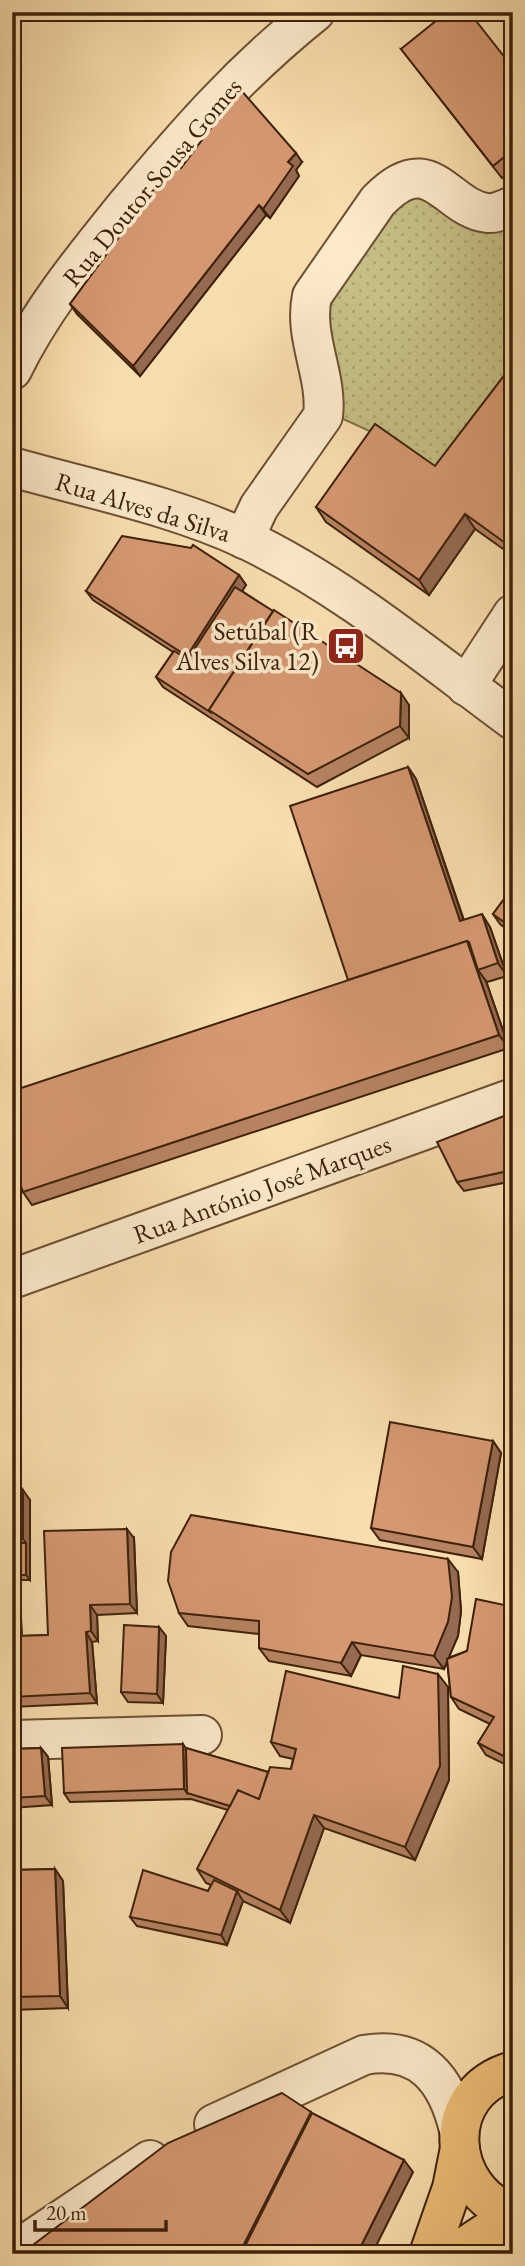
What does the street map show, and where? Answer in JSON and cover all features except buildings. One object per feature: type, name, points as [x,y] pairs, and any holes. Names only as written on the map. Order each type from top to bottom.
[{"type":"main road","points":[[429,2254],[452,2188],[467,2108],[497,2080],[513,2051]]},
{"type":"main road","points":[[459,2142],[467,2176],[480,2196],[513,2214]]},
{"type":"main road","points":[[454,2254],[491,2230],[513,2225]]},
{"type":"street","name":"Rua Doutor Sousa Gomes","points":[[12,370],[37,321],[101,236],[202,114],[274,45],[316,12]]},
{"type":"street","points":[[244,539],[259,507],[323,416],[325,398],[308,314],[312,296],[377,201],[389,189],[407,180],[425,180],[440,185],[473,208],[486,213],[513,206]]},
{"type":"street","name":"Rua Alves da Silva","points":[[12,467],[200,520],[244,539],[315,575],[513,720]]},
{"type":"street","points":[[466,685],[513,614]]},
{"type":"street","name":"Rua António José Marques","points":[[12,1279],[513,1098]]},
{"type":"street","points":[[12,1740],[202,1735]]},
{"type":"street","points":[[12,2253],[182,2139],[364,2055],[383,2052],[401,2054],[422,2064],[443,2085],[453,2105],[459,2142]]},
{"type":"shaded area","points":[[389,189],[513,206],[513,390],[445,481],[385,438],[341,418],[312,296]]},
{"type":"place","name":"Setúbal (R Alves Silva 12)","points":[[346,646]]}]
